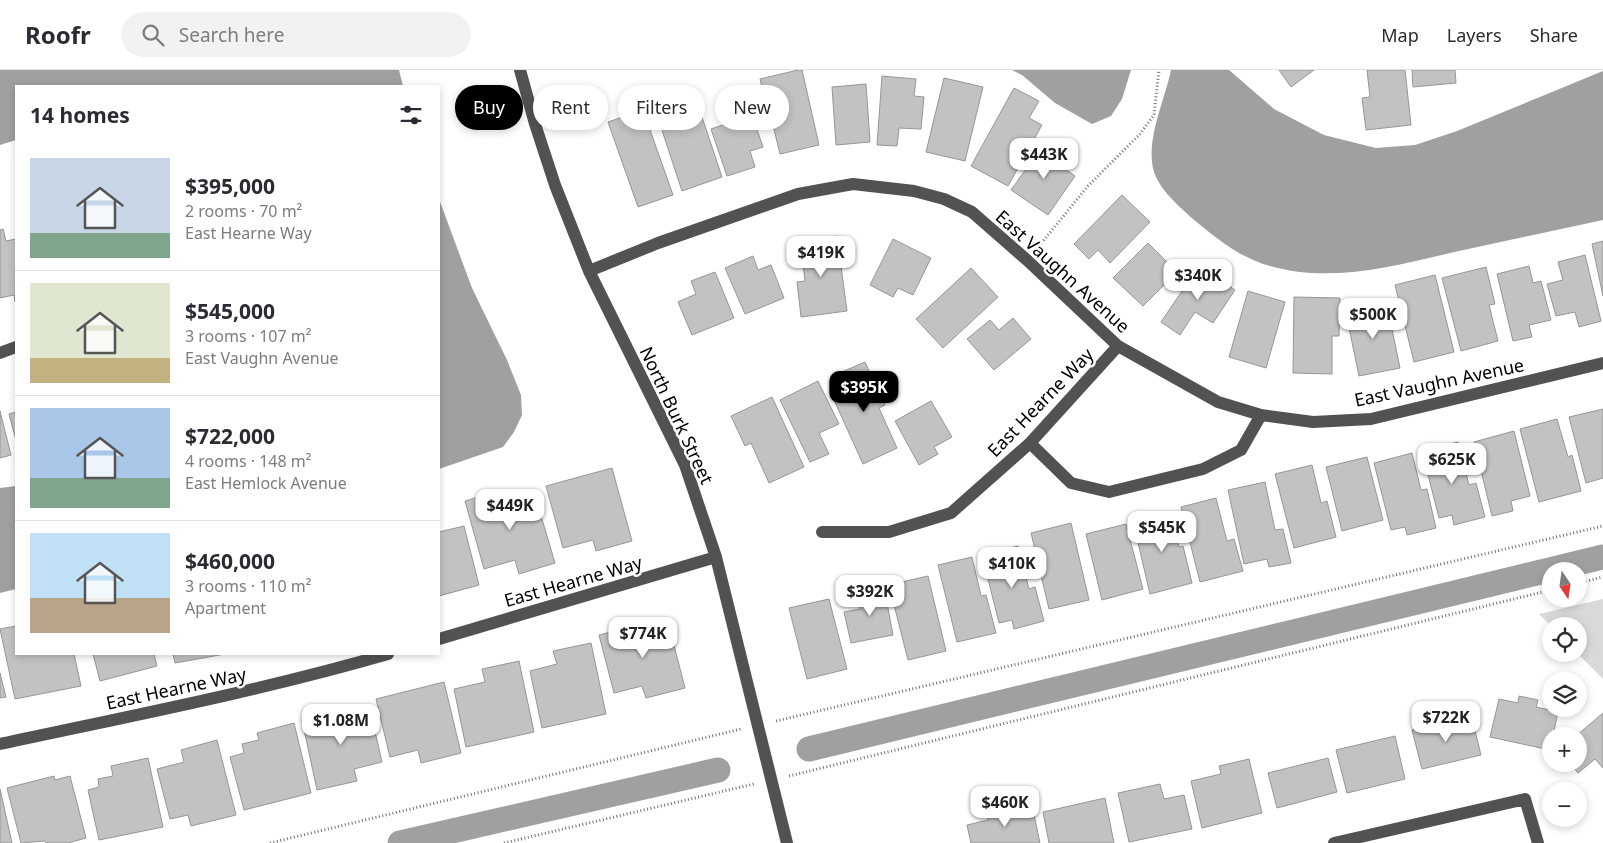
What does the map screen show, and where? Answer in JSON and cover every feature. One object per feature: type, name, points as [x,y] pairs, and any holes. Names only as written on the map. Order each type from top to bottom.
[{"type":"street","name":"North Burk Street","points":[[520,70],[554,185],[589,271],[685,465],[716,557],[787,843]]},
{"type":"street","name":"East Vaughn Avenue","points":[[589,271],[798,194],[853,184],[914,191],[944,199],[972,212],[1028,261],[1118,346],[1218,402],[1261,415],[1314,422],[1371,419],[1603,363]]},
{"type":"street","name":"East Hearne Way","points":[[822,532],[889,532],[950,513],[1030,443],[1118,346]]},
{"type":"street","points":[[0,352],[15,347]]},
{"type":"street","points":[[1030,443],[1071,483],[1109,492],[1203,469],[1241,450],[1261,415]]},
{"type":"street","name":"East Hearne Way","points":[[440,639],[716,557]]},
{"type":"street","name":"East Hearne Way","points":[[0,744],[256,689],[384,655]]},
{"type":"street","points":[[1334,843],[1526,799],[1538,843]]},
{"type":"path","points":[[1028,261],[1088,186],[1140,134],[1154,115],[1158,70]]},
{"type":"path","points":[[270,843],[759,731],[1603,526]]},
{"type":"path","points":[[1588,581],[1603,578]]},
{"type":"path","points":[[504,843],[770,776],[1542,592]]},
{"type":"shaded area","points":[[0,70],[399,70],[403,85],[15,85],[15,140],[0,145]]},
{"type":"shaded area","points":[[1012,70],[1131,70],[1122,99],[1111,116],[1092,124],[1055,103],[1022,75]]},
{"type":"shaded area","points":[[1171,70],[1229,70],[1274,109],[1324,135],[1376,148],[1415,145],[1457,131],[1603,71],[1603,220],[1389,267],[1341,273],[1317,273],[1270,266],[1249,258],[1229,247],[1193,219],[1167,194],[1157,179],[1152,162],[1153,139]]},
{"type":"shaded area","points":[[440,202],[472,288],[507,360],[521,395],[522,415],[514,432],[503,447],[440,469]]},
{"type":"shaded area","points":[[15,486],[15,589],[0,593],[0,488]]},
{"type":"shaded area","points":[[1603,599],[1603,679],[1586,662],[1587,617],[1542,617],[1539,614],[1565,608],[1588,608],[1588,603]]},
{"type":"building","points":[[802,70],[819,145],[780,154],[774,130],[789,130],[789,85],[761,85],[760,79]]},
{"type":"building","points":[[1279,70],[1314,70],[1291,87]]},
{"type":"building","points":[[1367,70],[1405,70],[1411,125],[1366,130],[1362,98],[1370,97]]},
{"type":"building","points":[[1412,70],[1455,70],[1456,83],[1413,87]]},
{"type":"building","points":[[882,76],[916,79],[914,96],[924,97],[921,129],[899,128],[897,146],[877,145]]},
{"type":"building","points":[[944,78],[983,87],[965,161],[926,152]]},
{"type":"building","points":[[866,84],[870,142],[836,145],[832,87]]},
{"type":"building","points":[[1014,88],[1039,101],[1029,118],[1042,125],[1008,186],[971,166]]},
{"type":"building","points":[[618,119],[618,130],[650,130],[673,195],[638,207],[608,122]]},
{"type":"building","points":[[705,126],[722,177],[682,191],[662,130],[705,130]]},
{"type":"building","points":[[711,129],[757,130],[763,147],[750,151],[755,167],[727,176]]},
{"type":"building","points":[[1046,141],[1062,152],[1055,162],[1075,176],[1048,215],[1011,190]]},
{"type":"building","points":[[1122,195],[1150,222],[1110,263],[1098,250],[1089,259],[1074,244]]},
{"type":"building","points":[[3,229],[6,241],[15,239],[15,302],[14,295],[0,298],[0,230]]},
{"type":"building","points":[[837,236],[847,311],[801,317],[797,282],[805,281],[800,241]]},
{"type":"building","points":[[893,239],[931,258],[913,295],[898,288],[893,297],[870,285]]},
{"type":"building","points":[[1603,241],[1603,296],[1592,244]]},
{"type":"building","points":[[1148,243],[1177,272],[1143,306],[1113,278]]},
{"type":"building","points":[[1585,255],[1601,321],[1579,327],[1575,312],[1556,316],[1547,284],[1563,280],[1558,262]]},
{"type":"building","points":[[753,256],[758,270],[771,265],[784,298],[745,314],[725,268]]},
{"type":"building","points":[[1199,266],[1235,290],[1213,323],[1195,312],[1180,335],[1161,322]]},
{"type":"building","points":[[1529,266],[1533,283],[1541,281],[1551,320],[1529,325],[1532,337],[1513,341],[1497,274]]},
{"type":"building","points":[[1486,267],[1495,304],[1489,305],[1498,341],[1461,351],[1442,278]]},
{"type":"building","points":[[971,268],[998,297],[943,348],[916,319]]},
{"type":"building","points":[[715,272],[734,318],[692,335],[678,302],[696,294],[691,281]]},
{"type":"building","points":[[1435,275],[1454,352],[1414,362],[1395,285]]},
{"type":"building","points":[[1248,291],[1285,302],[1266,368],[1229,357]]},
{"type":"building","points":[[1294,297],[1340,298],[1339,336],[1332,336],[1332,374],[1293,373]]},
{"type":"building","points":[[1387,305],[1400,368],[1359,376],[1346,313]]},
{"type":"building","points":[[1013,318],[1031,339],[994,370],[967,339],[990,320],[999,330]]},
{"type":"building","points":[[865,362],[885,405],[879,408],[897,448],[863,464],[834,400],[845,395],[835,375]]},
{"type":"building","points":[[818,381],[839,424],[819,433],[829,454],[810,462],[780,400]]},
{"type":"building","points":[[772,397],[804,467],[769,483],[751,443],[745,446],[731,416]]},
{"type":"building","points":[[931,401],[952,437],[934,447],[938,454],[919,465],[895,421]]},
{"type":"building","points":[[1603,409],[1603,478],[1586,483],[1569,417]]},
{"type":"building","points":[[0,411],[11,455],[0,458]]},
{"type":"building","points":[[15,412],[15,436],[9,414]]},
{"type":"building","points":[[1557,419],[1568,457],[1572,455],[1581,491],[1539,502],[1520,429]]},
{"type":"building","points":[[1514,431],[1530,496],[1511,501],[1513,511],[1492,516],[1474,442]]},
{"type":"building","points":[[1458,442],[1469,485],[1476,483],[1485,517],[1454,525],[1452,515],[1439,518],[1422,451]]},
{"type":"building","points":[[1412,453],[1421,490],[1427,489],[1436,528],[1407,535],[1405,527],[1391,530],[1374,463]]},
{"type":"building","points":[[1367,457],[1383,520],[1342,531],[1326,467]]},
{"type":"building","points":[[1312,465],[1321,503],[1327,501],[1336,537],[1294,548],[1275,474]]},
{"type":"building","points":[[612,468],[632,541],[596,551],[593,540],[563,548],[546,486]]},
{"type":"building","points":[[1265,482],[1275,530],[1283,529],[1291,563],[1269,567],[1267,559],[1244,564],[1228,490]]},
{"type":"building","points":[[503,490],[506,500],[534,492],[555,563],[519,574],[515,560],[484,569],[465,501]]},
{"type":"building","points":[[1216,498],[1227,541],[1234,539],[1243,571],[1200,582],[1181,507]]},
{"type":"building","points":[[1171,512],[1179,547],[1183,546],[1192,583],[1150,594],[1133,521]]},
{"type":"building","points":[[1071,523],[1089,600],[1049,609],[1031,533]]},
{"type":"building","points":[[1126,524],[1143,589],[1102,600],[1086,534]]},
{"type":"building","points":[[464,526],[479,585],[440,596],[440,532]]},
{"type":"building","points":[[1018,546],[1029,589],[1035,587],[1044,621],[1014,629],[1012,620],[999,623],[982,555]]},
{"type":"building","points":[[972,557],[981,596],[986,595],[996,633],[957,642],[938,565]]},
{"type":"building","points":[[928,576],[946,651],[908,660],[889,585]]},
{"type":"building","points":[[884,587],[893,635],[851,643],[844,612],[860,609],[856,592]]},
{"type":"building","points":[[829,599],[847,669],[807,679],[789,608]]},
{"type":"building","points":[[667,618],[685,688],[646,698],[642,686],[614,693],[599,635]]},
{"type":"building","points":[[15,626],[15,655],[74,655],[81,686],[15,699],[0,629]]},
{"type":"building","points":[[591,643],[606,714],[542,728],[530,671],[557,664],[553,651]]},
{"type":"building","points":[[93,655],[154,655],[157,666],[100,681]]},
{"type":"building","points":[[173,655],[219,655],[175,663]]},
{"type":"building","points":[[519,661],[534,732],[466,747],[454,689],[485,682],[482,669]]},
{"type":"building","points":[[0,673],[6,697],[0,698]]},
{"type":"building","points":[[444,682],[461,753],[421,763],[418,750],[390,757],[376,699]]},
{"type":"building","points":[[1519,696],[1538,700],[1536,707],[1542,708],[1542,717],[1557,717],[1555,727],[1542,727],[1542,748],[1490,737],[1499,699],[1518,703]]},
{"type":"building","points":[[369,705],[382,762],[354,769],[357,781],[317,790],[302,720]]},
{"type":"building","points":[[1603,713],[1603,768],[1595,759],[1587,766],[1587,727]]},
{"type":"building","points":[[1472,719],[1481,755],[1422,769],[1412,730],[1447,721],[1448,725]]},
{"type":"building","points":[[294,723],[311,793],[244,810],[230,757],[244,753],[242,744],[259,740],[257,733]]},
{"type":"building","points":[[1395,736],[1405,779],[1347,793],[1336,750]]},
{"type":"building","points":[[217,740],[236,815],[191,826],[188,815],[170,819],[157,769],[184,762],[181,750]]},
{"type":"building","points":[[148,758],[163,827],[99,840],[88,790],[99,787],[98,779],[113,776],[111,766]]},
{"type":"building","points":[[1328,758],[1337,792],[1277,808],[1268,773]]},
{"type":"building","points":[[1249,759],[1262,813],[1202,828],[1191,781],[1221,774],[1219,766]]},
{"type":"building","points":[[54,776],[55,780],[70,776],[86,838],[68,843],[46,843],[45,841],[21,843],[7,788]]},
{"type":"building","points":[[1160,784],[1164,799],[1184,795],[1192,829],[1129,842],[1118,793]]},
{"type":"building","points":[[0,789],[12,843],[0,843]]},
{"type":"building","points":[[1105,798],[1114,843],[1049,843],[1043,812]]},
{"type":"building","points":[[1007,806],[1009,815],[1033,810],[1040,843],[971,843],[967,825],[988,820],[986,811]]},
{"type":"waterway","points":[[809,749],[1603,557]]},
{"type":"waterway","points":[[400,843],[718,770]]}]
